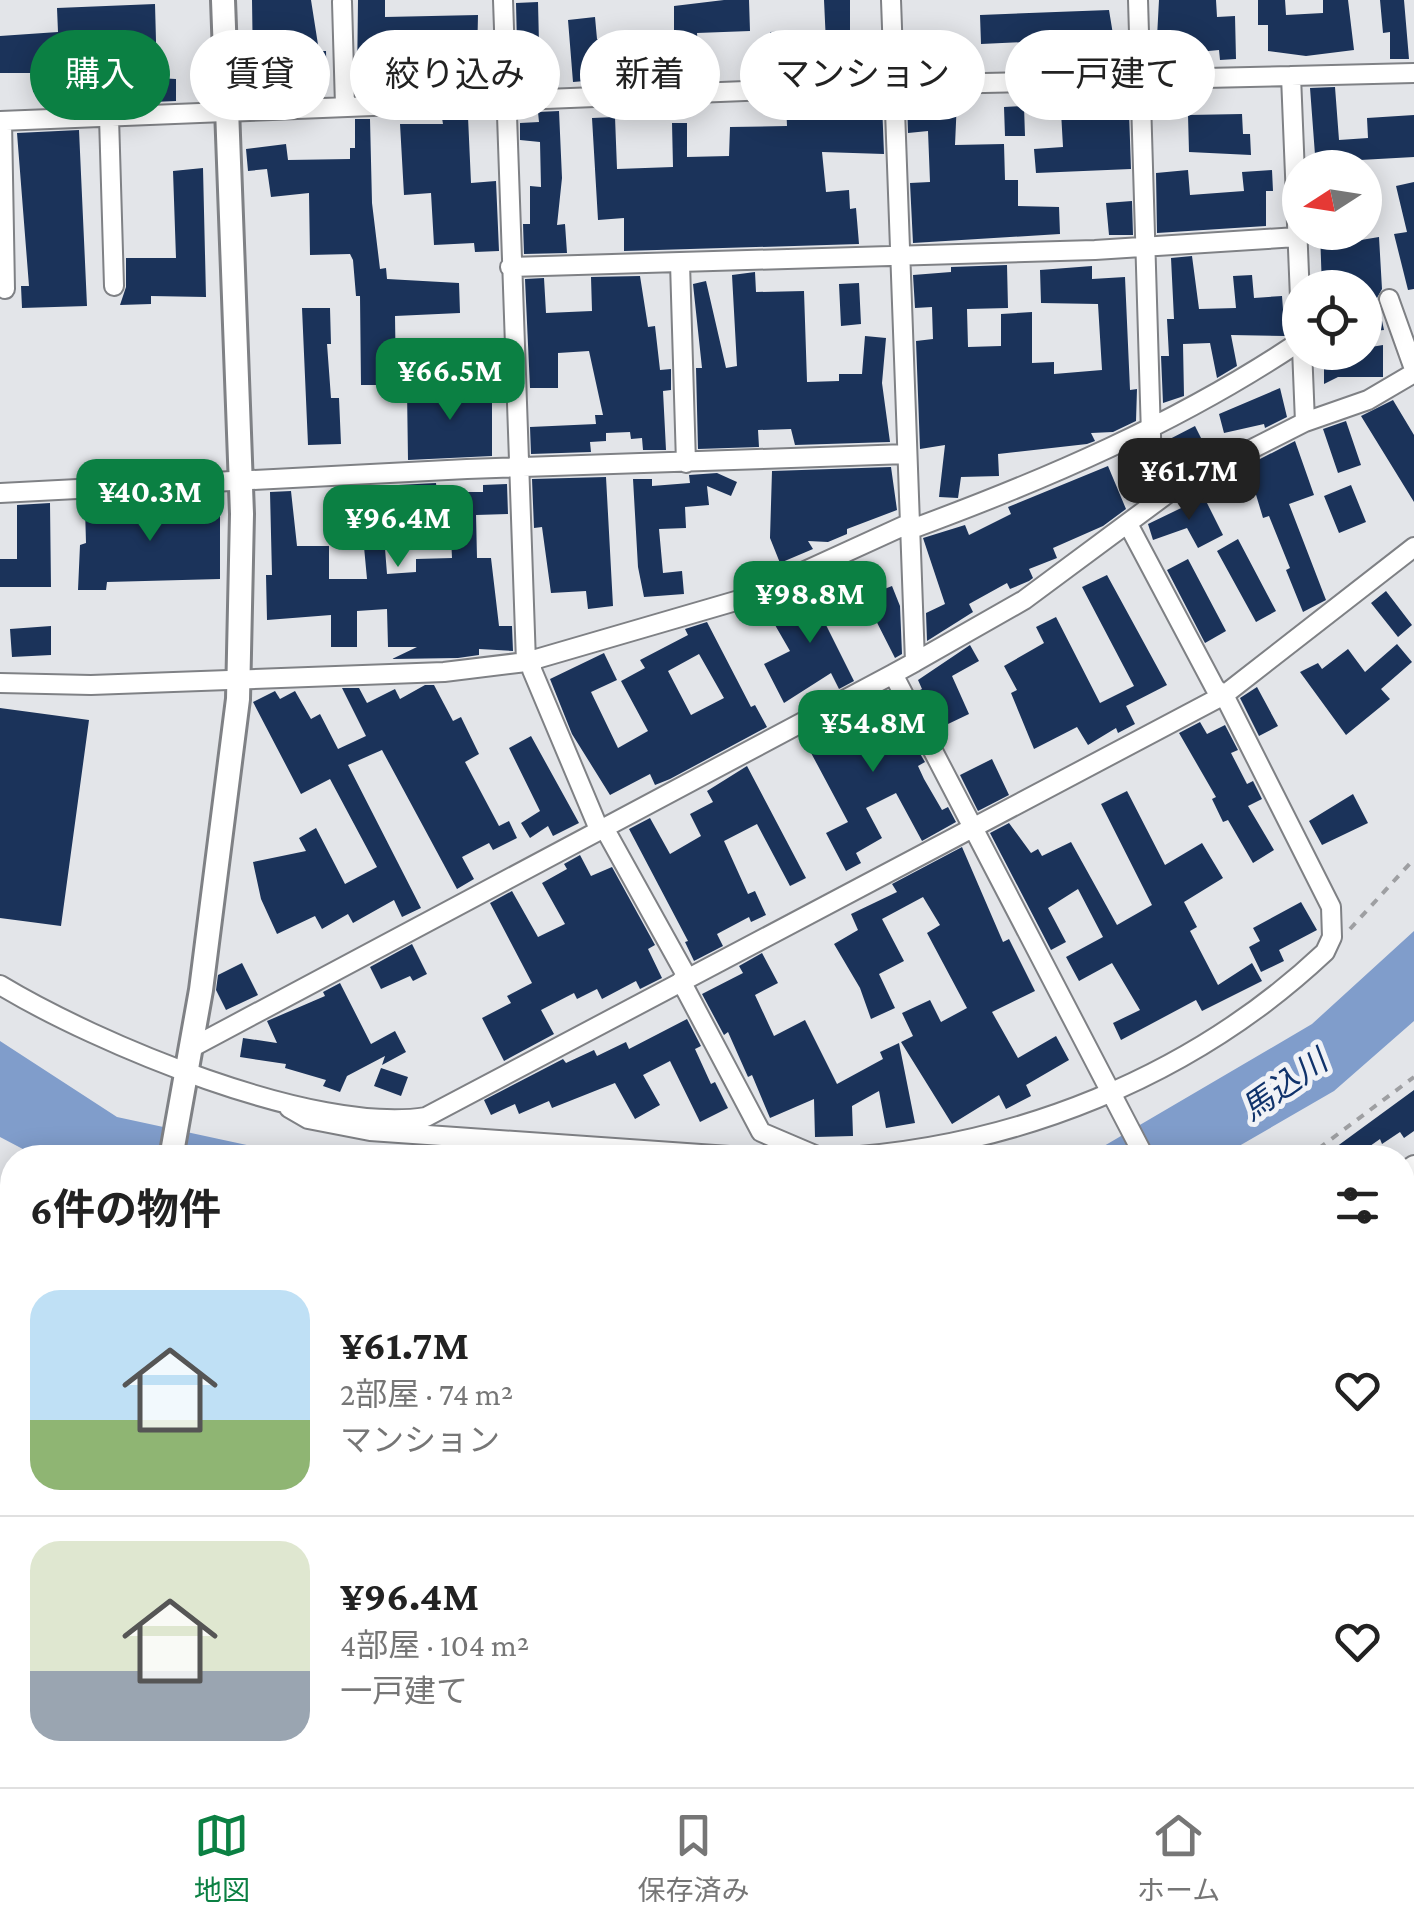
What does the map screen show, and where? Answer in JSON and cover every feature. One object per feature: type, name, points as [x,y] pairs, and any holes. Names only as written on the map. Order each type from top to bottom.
[{"type":"street","points":[[223,0],[224,30]]},
{"type":"street","points":[[503,0],[504,30]]},
{"type":"street","points":[[891,0],[892,30]]},
{"type":"street","points":[[1138,0],[1139,30]]},
{"type":"street","points":[[342,2],[345,106]]},
{"type":"street","points":[[1215,78],[1414,73]]},
{"type":"street","points":[[1291,76],[1293,150]]},
{"type":"street","points":[[560,100],[740,92]]},
{"type":"street","points":[[330,107],[350,106]]},
{"type":"street","points":[[5,289],[1,121],[37,120]]},
{"type":"street","points":[[109,120],[114,286]]},
{"type":"street","points":[[173,1145],[222,850],[238,678],[240,484],[228,120]]},
{"type":"street","points":[[506,120],[529,661],[598,827],[608,833],[762,1132],[792,1145]]},
{"type":"street","points":[[894,120],[915,662]]},
{"type":"street","points":[[1142,120],[1153,502]]},
{"type":"street","points":[[510,267],[1146,246],[1282,238]]},
{"type":"street","points":[[680,263],[686,462]]},
{"type":"street","points":[[189,1048],[598,827],[915,662],[1024,600],[1153,502],[1306,422],[1368,400],[1414,371],[1389,299]]},
{"type":"street","points":[[0,683],[91,685],[444,672],[529,661],[746,598],[909,527],[1056,476],[1243,378],[1282,353]]},
{"type":"street","points":[[1301,370],[1306,422]]},
{"type":"street","points":[[0,493],[907,454]]},
{"type":"street","points":[[943,1145],[1116,1096],[1218,1036],[1325,952],[1332,937],[1331,907],[1224,695],[1215,688],[1128,524]]},
{"type":"street","points":[[0,984],[182,1084],[269,1096],[338,1113],[426,1117],[1224,695],[1414,548]]},
{"type":"street","points":[[893,674],[1139,1145]]},
{"type":"street","points":[[269,1096],[308,1119],[370,1131],[571,1145]]},
{"type":"path","points":[[1325,952],[1414,859]]},
{"type":"path","points":[[1323,1145],[1414,1077]]},
{"type":"water","name":"馬込川","points":[[1414,931],[1414,1021],[1334,1091],[1241,1145],[1106,1145],[1312,1024]]},
{"type":"water","points":[[0,1041],[117,1117],[247,1145],[15,1145],[0,1137]]},
{"type":"building","points":[[252,0],[311,0],[316,30],[252,30]]},
{"type":"building","points":[[358,0],[385,0],[385,17],[478,15],[478,30],[358,30]]},
{"type":"building","points":[[749,0],[750,30],[674,30],[674,6]]},
{"type":"building","points":[[824,0],[850,0],[850,30],[825,30]]},
{"type":"building","points":[[1159,0],[1216,0],[1217,17],[1235,16],[1236,59],[1220,60],[1219,50],[1215,50],[1215,30],[1157,30]]},
{"type":"building","points":[[1258,0],[1285,0],[1286,15],[1323,13],[1323,0],[1348,0],[1354,50],[1306,56],[1268,51],[1268,25],[1258,25]]},
{"type":"building","points":[[1380,0],[1404,0],[1409,59],[1390,59],[1390,32],[1383,33]]},
{"type":"building","points":[[538,2],[539,30],[517,30],[516,3]]},
{"type":"building","points":[[155,4],[156,30],[58,30],[57,8]]},
{"type":"building","points":[[1109,10],[1112,30],[1005,30],[1005,43],[985,44],[980,15]]},
{"type":"building","points":[[595,17],[596,30],[580,30],[580,81],[573,82],[568,20]]},
{"type":"building","points":[[30,34],[30,73],[0,73],[0,36]]},
{"type":"building","points":[[170,79],[176,79],[176,101],[170,101]]},
{"type":"building","points":[[1335,87],[1339,140],[1368,138],[1367,118],[1414,115],[1414,157],[1382,159],[1382,150],[1315,150],[1310,88]]},
{"type":"building","points":[[1004,107],[1005,120],[1024,120],[1025,136],[1005,136]]},
{"type":"building","points":[[1215,114],[1242,114],[1243,134],[1250,134],[1251,155],[1189,152],[1188,120],[1215,120]]},
{"type":"building","points":[[355,120],[370,120],[372,203],[380,269],[386,268],[387,279],[459,283],[460,313],[395,316],[396,385],[361,385],[360,296],[356,296],[353,260],[350,254],[310,255],[309,193],[271,197],[267,169],[248,171],[246,149],[286,144],[288,160],[350,159],[350,148],[355,148]]},
{"type":"building","points":[[442,120],[468,120],[471,183],[496,181],[499,251],[475,252],[474,243],[434,245],[431,193],[404,195],[400,124],[443,124]]},
{"type":"building","points":[[559,120],[562,178],[557,225],[565,224],[567,253],[524,254],[523,224],[530,224],[530,186],[541,187],[540,142],[520,140],[520,123]]},
{"type":"building","points":[[592,120],[615,120],[617,169],[673,167],[672,123],[687,123],[687,157],[729,156],[730,127],[787,126],[787,120],[883,120],[884,154],[822,152],[826,192],[849,190],[850,209],[856,208],[859,244],[624,251],[624,218],[598,220]]},
{"type":"building","points":[[908,120],[956,120],[955,145],[1004,144],[1005,180],[1018,180],[1018,206],[1059,207],[1060,234],[913,243],[910,183],[930,182],[928,131],[908,133]]},
{"type":"building","points":[[1061,120],[1129,120],[1131,169],[1036,173],[1034,149],[1063,147]]},
{"type":"building","points":[[79,130],[87,306],[22,308],[21,286],[29,286],[17,133]]},
{"type":"building","points":[[203,168],[206,297],[151,296],[151,304],[120,305],[126,287],[126,258],[176,258],[173,171]]},
{"type":"building","points":[[1188,170],[1190,195],[1244,191],[1242,172],[1272,170],[1273,191],[1266,191],[1266,226],[1157,233],[1156,173]]},
{"type":"building","points":[[1414,182],[1414,289],[1408,290],[1394,234],[1407,232],[1396,186]]},
{"type":"building","points":[[1132,201],[1133,235],[1109,235],[1106,203]]},
{"type":"building","points":[[1321,250],[1380,250],[1381,270],[1321,270]]},
{"type":"building","points":[[1192,256],[1199,309],[1236,308],[1233,276],[1252,275],[1254,298],[1282,296],[1282,336],[1231,335],[1237,366],[1217,378],[1210,343],[1183,344],[1184,396],[1163,403],[1161,356],[1169,356],[1167,319],[1174,319],[1171,258]]},
{"type":"building","points":[[1007,265],[1008,308],[967,309],[968,347],[1001,346],[1001,314],[1032,312],[1032,363],[1054,362],[1054,374],[1102,370],[1098,304],[1041,303],[1040,270],[1092,266],[1092,279],[1125,277],[1130,390],[1137,389],[1136,421],[1113,432],[1091,433],[1095,441],[1087,444],[998,454],[999,476],[961,477],[958,498],[939,497],[945,445],[920,449],[916,341],[933,339],[932,307],[915,308],[913,275],[951,272],[951,267]]},
{"type":"building","points":[[755,272],[756,292],[804,291],[807,382],[839,381],[839,374],[862,374],[865,336],[886,338],[882,383],[890,442],[795,445],[791,429],[758,430],[759,447],[698,449],[696,368],[702,368],[693,284],[706,281],[726,368],[737,366],[732,275]]},
{"type":"building","points":[[640,276],[648,327],[655,326],[660,370],[671,369],[671,390],[663,391],[666,450],[643,450],[642,438],[631,439],[630,432],[606,433],[606,441],[590,442],[591,452],[531,454],[530,427],[596,424],[595,415],[603,415],[589,351],[558,353],[558,388],[530,388],[525,279],[544,278],[546,313],[592,311],[591,277]]},
{"type":"building","points":[[859,283],[861,324],[841,326],[839,284]]},
{"type":"building","points":[[302,308],[330,308],[331,344],[327,344],[331,398],[339,398],[341,444],[308,445]]},
{"type":"building","points":[[1382,345],[1383,377],[1338,377],[1324,384],[1324,370],[1382,370]]},
{"type":"building","points":[[492,386],[492,456],[408,460],[407,390]]},
{"type":"building","points":[[1280,388],[1287,417],[1265,428],[1264,424],[1224,433],[1219,414]]},
{"type":"building","points":[[1393,400],[1414,435],[1414,502],[1361,416]]},
{"type":"building","points":[[1346,421],[1361,465],[1338,473],[1323,429]]},
{"type":"building","points":[[1195,426],[1209,454],[1178,470],[1172,458],[1164,459],[1164,442]]},
{"type":"building","points":[[1295,441],[1314,495],[1289,504],[1326,600],[1303,612],[1286,570],[1290,568],[1269,516],[1263,518],[1251,478],[1235,483],[1233,473]]},
{"type":"building","points":[[1108,466],[1126,509],[1103,526],[1053,548],[1057,558],[1029,569],[1033,578],[1029,581],[1010,589],[1007,583],[969,604],[973,612],[927,641],[926,613],[945,604],[923,538],[965,525],[969,535],[1011,514],[1008,507]]},
{"type":"building","points":[[891,467],[897,510],[847,529],[847,534],[828,542],[808,541],[813,549],[780,563],[770,538],[772,471]]},
{"type":"building","points":[[717,473],[737,482],[731,496],[707,486],[709,505],[685,507],[686,528],[659,529],[663,573],[682,571],[684,594],[644,597],[638,567],[633,479],[652,479],[652,486],[690,483],[689,475]]},
{"type":"building","points":[[606,477],[613,606],[588,609],[586,591],[551,593],[542,527],[534,528],[532,479]]},
{"type":"building","points":[[436,483],[437,492],[483,492],[483,485],[507,484],[508,514],[476,515],[477,558],[491,558],[499,626],[512,626],[513,651],[479,649],[479,655],[458,658],[392,659],[417,647],[388,647],[387,609],[357,611],[357,647],[331,647],[331,615],[267,620],[266,575],[272,575],[270,492],[291,491],[297,546],[329,546],[329,579],[367,579],[363,536],[341,538],[338,495],[361,493],[361,487]],"holes":[[[450,515],[452,558],[416,559],[416,572],[387,574],[383,523]]]},
{"type":"building","points":[[1351,485],[1366,522],[1339,533],[1324,496]]},
{"type":"building","points":[[1204,497],[1223,535],[1198,548],[1187,528],[1153,540],[1148,524]]},
{"type":"building","points":[[50,503],[51,587],[0,587],[0,559],[17,559],[17,505]]},
{"type":"building","points":[[220,503],[220,579],[107,582],[106,590],[78,590],[80,545],[86,543],[85,507]]},
{"type":"building","points":[[1238,539],[1276,611],[1256,622],[1217,551]]},
{"type":"building","points":[[1188,559],[1226,631],[1205,643],[1167,570]]},
{"type":"building","points":[[829,574],[846,602],[822,617],[854,681],[839,689],[831,673],[784,703],[764,664],[790,651],[775,625],[818,600],[808,586]]},
{"type":"building","points":[[1107,575],[1167,685],[1126,706],[1135,724],[1118,733],[1116,728],[1088,745],[1077,727],[1034,749],[1011,693],[1017,690],[1004,666],[1044,643],[1036,627],[1056,617],[1100,703],[1134,686],[1082,587]]},
{"type":"building","points":[[892,586],[900,606],[902,654],[895,658],[864,597]]},
{"type":"building","points":[[1386,591],[1412,625],[1398,637],[1371,603]]},
{"type":"building","points":[[707,622],[751,707],[755,705],[767,727],[670,779],[655,785],[650,774],[610,795],[572,734],[550,679],[604,653],[617,680],[591,692],[618,748],[648,731],[621,681],[645,668],[640,660],[688,635],[685,629]],"holes":[[[699,654],[724,698],[691,715],[668,671]]]},
{"type":"building","points":[[51,626],[51,655],[12,657],[10,629]]},
{"type":"building","points":[[1397,644],[1412,662],[1381,689],[1390,699],[1346,735],[1300,672],[1318,663],[1322,669],[1348,649],[1365,672]]},
{"type":"building","points":[[970,645],[979,661],[952,676],[969,714],[948,724],[935,697],[923,704],[916,692],[922,689],[918,680]]},
{"type":"building","points":[[425,685],[434,685],[453,721],[461,717],[479,754],[465,762],[499,826],[509,821],[517,838],[493,850],[489,843],[462,857],[474,879],[457,889],[382,750],[348,765],[421,908],[402,917],[394,900],[353,923],[348,914],[322,929],[315,916],[277,934],[261,899],[253,862],[306,851],[299,838],[316,828],[345,884],[377,867],[330,779],[301,794],[253,702],[275,691],[280,699],[295,691],[311,719],[320,714],[338,749],[366,736],[342,688],[359,688],[367,703],[395,689],[400,699]]},
{"type":"building","points":[[1257,687],[1278,726],[1259,736],[1240,698]]},
{"type":"building","points":[[884,693],[925,762],[918,766],[924,779],[942,810],[948,807],[956,822],[922,841],[896,793],[866,808],[882,838],[856,853],[861,863],[846,871],[826,833],[848,822],[802,736]]},
{"type":"building","points":[[0,708],[89,720],[61,926],[0,918]]},
{"type":"building","points":[[1200,722],[1207,734],[1225,725],[1238,750],[1231,753],[1247,784],[1253,781],[1262,799],[1248,806],[1274,850],[1253,863],[1228,820],[1223,822],[1212,799],[1216,797],[1179,733]]},
{"type":"building","points":[[531,736],[579,823],[553,836],[548,826],[530,838],[521,823],[540,811],[509,748]]},
{"type":"building","points":[[992,759],[1009,795],[978,811],[960,775]]},
{"type":"building","points":[[747,766],[806,878],[790,886],[757,824],[724,841],[748,894],[755,891],[766,915],[751,922],[749,917],[717,934],[723,946],[694,961],[685,942],[688,941],[629,829],[650,818],[670,854],[701,836],[690,814],[713,802],[707,791]]},
{"type":"building","points":[[1127,791],[1165,865],[1202,843],[1223,878],[1184,902],[1197,927],[1190,931],[1218,985],[1252,963],[1262,981],[1202,1011],[1196,1000],[1121,1040],[1113,1023],[1140,1010],[1112,963],[1079,981],[1066,957],[1103,937],[1078,889],[1048,908],[1066,942],[1051,950],[990,833],[1009,823],[1031,853],[1038,849],[1042,856],[1071,842],[1117,925],[1152,905],[1101,804]]},
{"type":"building","points":[[1353,794],[1368,823],[1322,845],[1309,821]]},
{"type":"building","points":[[962,847],[1003,942],[1009,939],[1035,991],[992,1012],[1018,1058],[1056,1036],[1069,1060],[1026,1085],[1031,1096],[1006,1109],[999,1095],[952,1124],[901,1042],[913,1036],[902,1013],[930,1000],[941,1022],[967,1008],[927,933],[940,925],[923,897],[882,919],[904,961],[879,974],[895,1008],[871,1019],[860,988],[834,944],[858,930],[851,914],[897,892],[892,884]]},
{"type":"building","points":[[580,855],[591,876],[612,867],[655,945],[648,949],[662,978],[640,989],[636,981],[602,999],[597,989],[577,999],[574,993],[541,1010],[554,1034],[504,1061],[482,1018],[511,1003],[507,996],[532,983],[490,903],[512,891],[538,937],[565,924],[542,883],[567,869],[564,864]]},
{"type":"building","points":[[1301,902],[1317,930],[1279,950],[1284,961],[1261,972],[1249,947],[1260,941],[1253,928]]},
{"type":"building","points":[[412,944],[427,974],[413,981],[410,976],[381,989],[370,967]]},
{"type":"building","points":[[762,953],[778,983],[755,995],[774,1036],[805,1020],[837,1084],[883,1059],[880,1052],[899,1043],[915,1123],[886,1128],[879,1091],[852,1106],[853,1136],[815,1137],[814,1099],[770,1118],[752,1075],[748,1077],[728,1032],[724,1035],[702,994],[743,973],[739,966]]},
{"type":"building","points":[[242,963],[258,995],[226,1010],[216,990],[218,975]]},
{"type":"building","points":[[340,983],[371,1044],[395,1031],[406,1052],[382,1065],[385,1056],[347,1076],[340,1092],[323,1086],[326,1080],[285,1068],[286,1064],[240,1057],[243,1038],[277,1043],[267,1021],[325,996],[323,992]]},
{"type":"building","points":[[687,1019],[701,1046],[695,1049],[711,1084],[715,1082],[728,1108],[700,1122],[670,1061],[643,1075],[660,1105],[635,1119],[615,1083],[552,1108],[549,1101],[519,1114],[515,1104],[491,1115],[484,1100],[563,1059],[566,1063],[594,1050],[597,1056],[626,1042],[629,1049]]},
{"type":"building","points":[[381,1068],[408,1077],[401,1096],[374,1086]]},
{"type":"building","points":[[1414,1090],[1414,1131],[1404,1138],[1400,1132],[1382,1144],[1380,1139],[1371,1145],[1339,1145]]}]
